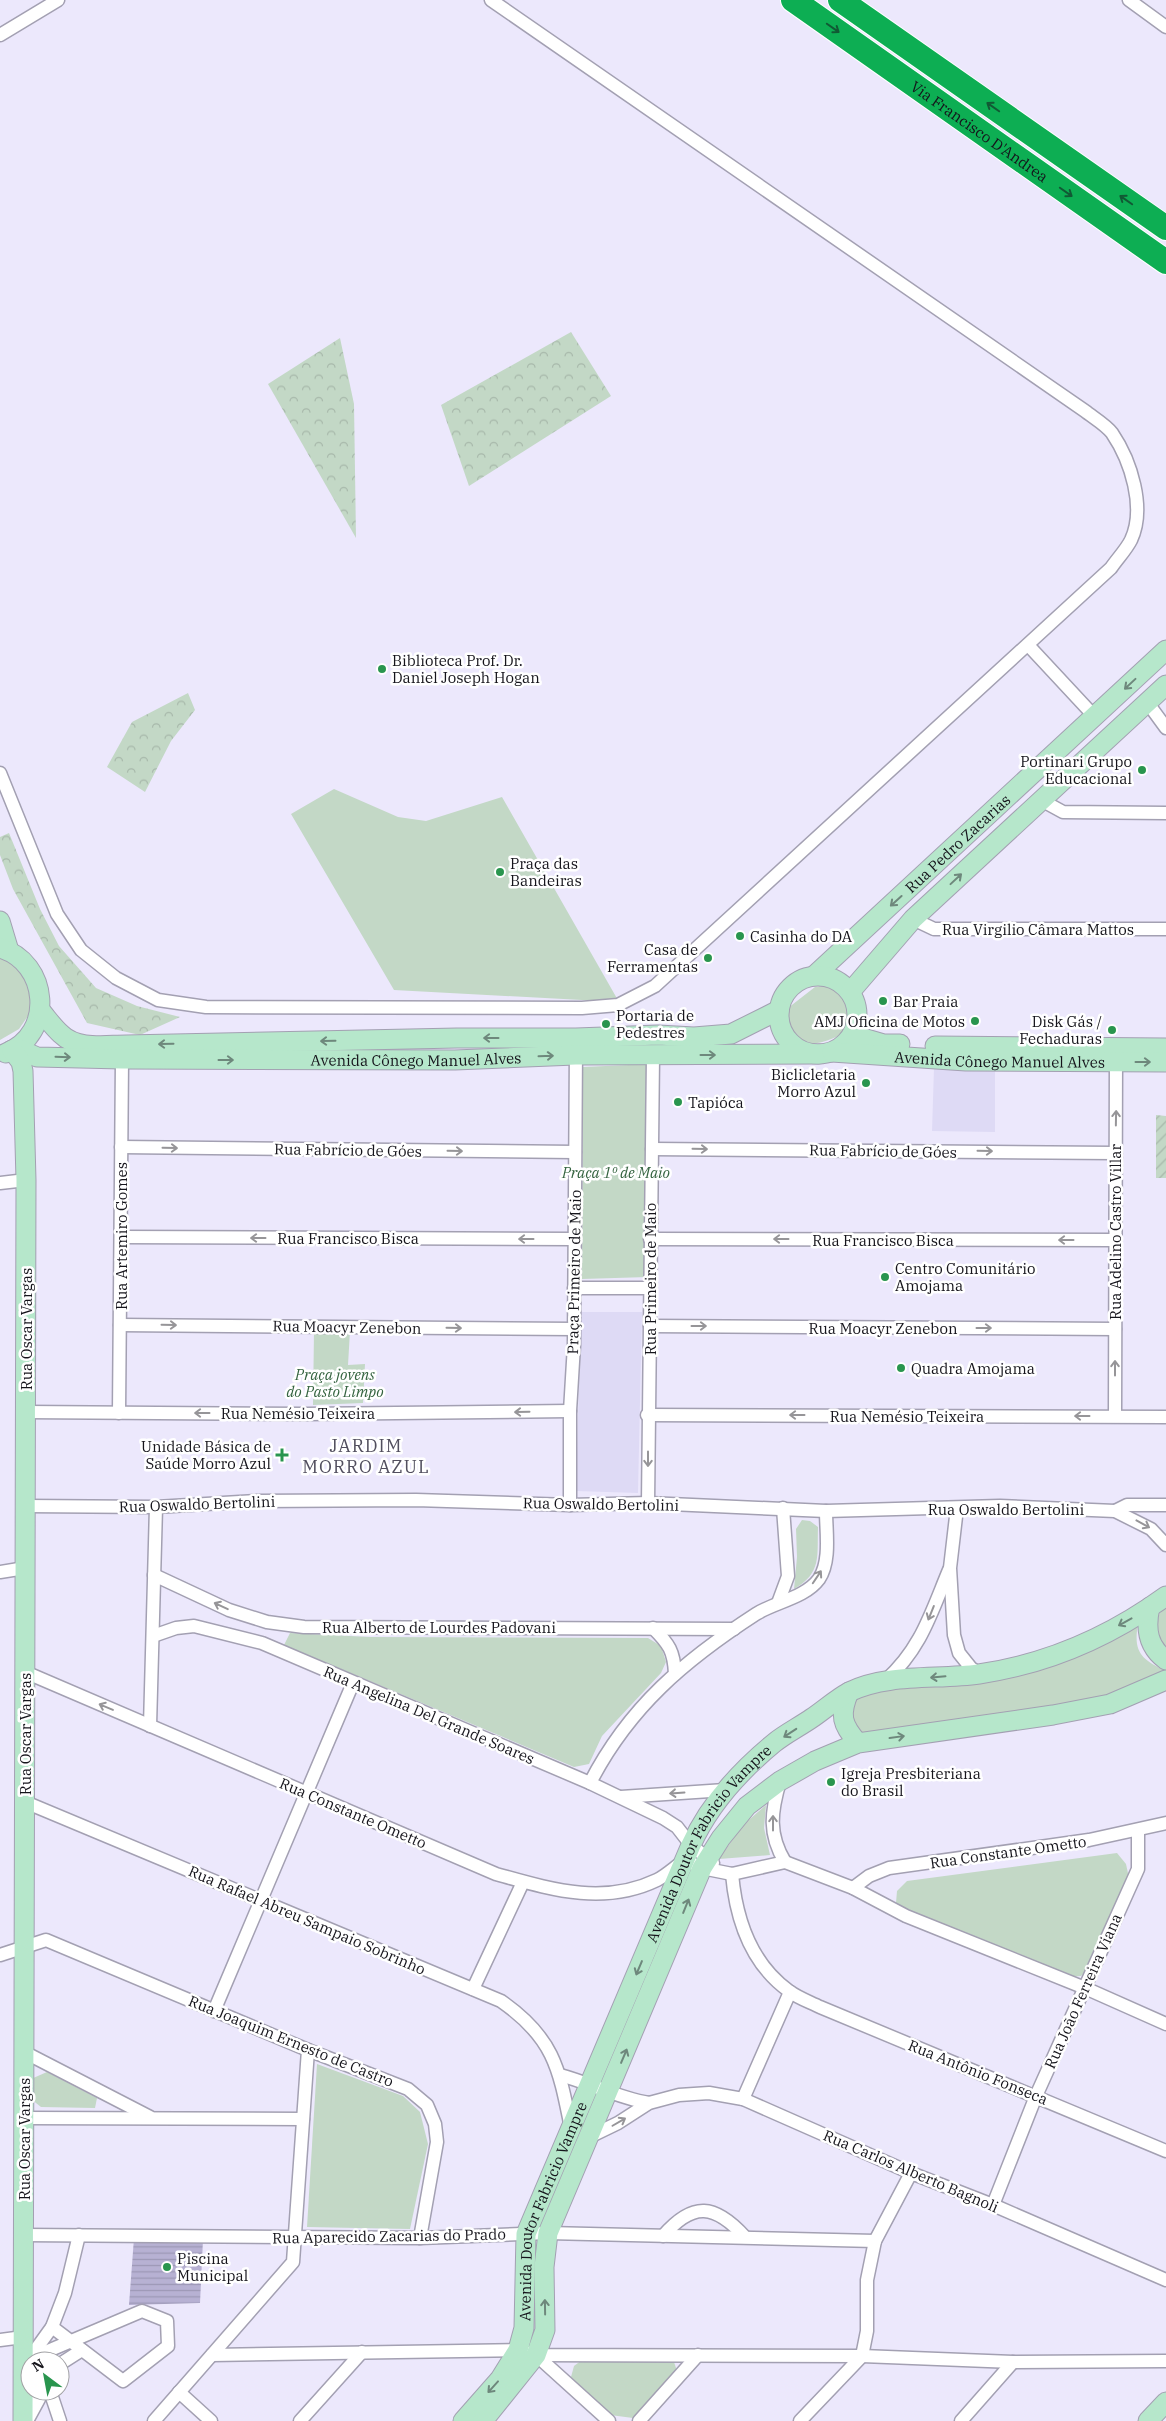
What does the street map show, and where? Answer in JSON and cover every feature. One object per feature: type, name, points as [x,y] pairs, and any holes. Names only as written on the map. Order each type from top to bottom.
[{"type":"highway","name":"Via Francisco D'Andrea","points":[[793,0],[1166,262]]},
{"type":"highway","name":"Via Francisco D'Andrea","points":[[840,0],[1166,228]]},
{"type":"street","points":[[0,34],[58,0]]},
{"type":"street","points":[[0,773],[58,914],[81,950],[116,978],[158,1000],[206,1007],[582,1008],[618,1005],[655,986],[1111,568],[1131,539],[1137,512],[1134,483],[1125,456],[1111,432],[1086,411],[491,0]]},
{"type":"street","points":[[1129,0],[1166,26]]},
{"type":"street","points":[[1028,645],[1095,717]]},
{"type":"street","name":"Rua Pedro Zacarias","points":[[815,975],[1166,650]]},
{"type":"street","name":"Rua Pedro Zacarias","points":[[851,991],[913,919],[1166,685]]},
{"type":"street","points":[[1147,702],[1166,728]]},
{"type":"street","points":[[1041,800],[1063,812],[1166,813]]},
{"type":"street","name":"Rua Virgilio Câmara Mattos","points":[[913,919],[934,929],[1166,929]]},
{"type":"street","points":[[0,921],[5,949],[24,961],[35,975],[40,992],[40,1010],[36,1025],[28,1037],[10,1051]]},
{"type":"street","points":[[815,975],[828,976],[841,982],[851,991],[858,1012],[853,1035],[844,1045],[826,1053],[806,1052],[794,1046],[785,1036],[780,1024],[779,1010],[783,997],[791,986],[802,979],[815,975]]},
{"type":"street","name":"Avenida Cônego Manuel Alves","points":[[40,1010],[60,1034],[70,1041],[83,1045],[457,1038],[576,1047],[653,1056],[826,1053],[966,1061],[1116,1055],[1166,1048]]},
{"type":"street","name":"Avenida Cônego Manuel Alves","points":[[10,1051],[37,1057],[122,1060],[455,1060],[576,1047],[658,1035],[694,1037],[730,1034],[779,1010]]},
{"type":"street","name":"Avenida Cônego Manuel Alves","points":[[853,1035],[884,1044],[1116,1055],[1166,1062]]},
{"type":"street","points":[[653,1056],[655,1048],[660,1044],[694,1037]]},
{"type":"street","name":"Praça Primeiro de Maio","points":[[570,1505],[570,1411],[574,1329],[576,1047]]},
{"type":"street","name":"Rua Oscar Vargas","points":[[10,1051],[21,1062],[23,1072],[26,1180],[23,2337],[25,2351]]},
{"type":"street","name":"Rua Adelino Castro Villar","points":[[1115,1416],[1116,1055]]},
{"type":"street","name":"Rua Primeiro de Maio","points":[[648,1503],[653,1056]]},
{"type":"street","name":"Rua Artemiro Gomes","points":[[119,1413],[122,1060]]},
{"type":"street","name":"Rua Fabrício de Góes","points":[[121,1147],[575,1152]]},
{"type":"street","name":"Rua Fabrício de Góes","points":[[652,1148],[1115,1153]]},
{"type":"street","points":[[0,1183],[26,1180]]},
{"type":"street","name":"Rua Francisco Bisca","points":[[121,1237],[574,1239]]},
{"type":"street","name":"Rua Francisco Bisca","points":[[650,1239],[1115,1240]]},
{"type":"street","points":[[574,1288],[650,1288]]},
{"type":"street","name":"Rua Moacyr Zenebon","points":[[120,1325],[574,1329]]},
{"type":"street","name":"Rua Moacyr Zenebon","points":[[650,1326],[1115,1329]]},
{"type":"street","name":"Rua Nemésio Teixeira","points":[[26,1412],[306,1414],[570,1411]]},
{"type":"street","name":"Rua Nemésio Teixeira","points":[[648,1415],[1166,1417]]},
{"type":"street","name":"Rua Oswaldo Bertolini","points":[[25,1506],[156,1507],[258,1501],[416,1500],[570,1505],[648,1503],[826,1511],[1000,1506],[1114,1511],[1151,1529],[1166,1545]]},
{"type":"street","points":[[1114,1511],[1127,1505],[1166,1505]]},
{"type":"street","points":[[150,1726],[156,1507]]},
{"type":"street","points":[[778,1603],[788,1576],[783,1508]]},
{"type":"street","points":[[957,1508],[950,1568],[954,1635],[959,1653],[971,1668],[980,1674]]},
{"type":"street","points":[[590,1783],[605,1753],[629,1720],[674,1674],[734,1629],[778,1603],[806,1591],[819,1578],[826,1562],[826,1511]]},
{"type":"street","points":[[0,1572],[25,1568]]},
{"type":"street","points":[[884,1682],[901,1667],[916,1645],[950,1568]]},
{"type":"street","name":"Rua Alberto de Lourdes Padovani","points":[[154,1575],[229,1610],[267,1622],[304,1627],[734,1629]]},
{"type":"street","name":"Avenida Doutor Fabricio Vampre","points":[[463,2421],[500,2379],[518,2350],[524,2328],[526,2234],[699,1826],[725,1790],[774,1743],[849,1692],[884,1682],[980,1674],[1043,1660],[1090,1641],[1166,1596]]},
{"type":"street","points":[[1150,1607],[1147,1622],[1149,1640],[1157,1653],[1166,1660]]},
{"type":"street","points":[[262,1643],[267,1622]]},
{"type":"street","name":"Rua Angelina Del Grande Soares","points":[[153,1636],[176,1628],[194,1626],[262,1643],[590,1783],[677,1827],[688,1852]]},
{"type":"street","points":[[653,1628],[667,1641],[674,1656],[674,1674]]},
{"type":"street","name":"Rua Constante Ometto","points":[[25,1672],[496,1874],[555,1891],[585,1895],[627,1891],[658,1880],[688,1852]]},
{"type":"street","name":"Avenida Doutor Fabricio Vampre","points":[[483,2421],[536,2355],[545,2330],[544,2267],[548,2233],[608,2091],[715,1867],[720,1838],[748,1806],[780,1781],[815,1761],[858,1743],[1053,1715],[1110,1704],[1166,1680]]},
{"type":"street","points":[[214,2011],[353,1683]]},
{"type":"street","points":[[849,1692],[842,1708],[844,1722],[858,1743]]},
{"type":"street","points":[[780,1781],[774,1802],[772,1824],[775,1846],[785,1862]]},
{"type":"street","points":[[618,1797],[725,1790]]},
{"type":"street","name":"Rua Rafael Abreu Sampaio Sobrinho","points":[[25,1802],[501,2001],[524,2017],[542,2039],[553,2057],[560,2075],[571,2131]]},
{"type":"street","name":"Rua Constante Ometto","points":[[853,1888],[869,1876],[889,1868],[1090,1840],[1138,1831],[1166,1823]]},
{"type":"street","name":"Rua João Ferreira Viana","points":[[993,2205],[1036,2096],[1138,1870],[1138,1831]]},
{"type":"street","points":[[688,1852],[715,1867],[785,1862],[853,1888],[906,1916],[1085,1988],[1166,2024]]},
{"type":"street","name":"Rua Antônio Fonseca","points":[[715,1867],[735,1904],[742,1930],[774,1978],[790,1992],[820,2007],[1166,2151]]},
{"type":"street","points":[[474,1990],[523,1882]]},
{"type":"street","name":"Rua Joaquim Ernesto de Castro","points":[[0,1955],[46,1940],[308,2050],[408,2089],[427,2104],[435,2124],[437,2142],[420,2238]]},
{"type":"street","points":[[743,2099],[790,1992]]},
{"type":"street","points":[[154,2421],[292,2262],[308,2050]]},
{"type":"street","points":[[24,2052],[152,2118]]},
{"type":"street","points":[[560,2075],[591,2083],[608,2091]]},
{"type":"street","name":"Rua Carlos Alberto Bagnoli","points":[[608,2091],[628,2100],[649,2103]]},
{"type":"street","name":"Rua Carlos Alberto Bagnoli","points":[[588,2139],[649,2103],[679,2094],[709,2093],[743,2099],[911,2173],[993,2205],[1166,2280]]},
{"type":"street","points":[[24,2118],[302,2119]]},
{"type":"street","points":[[571,2131],[588,2139]]},
{"type":"street","points":[[800,2421],[862,2356],[867,2331],[867,2280],[875,2242],[911,2173]]},
{"type":"street","points":[[663,2236],[677,2220],[699,2211],[714,2212],[730,2220],[745,2237]]},
{"type":"street","name":"Rua Aparecido Zacarias do Prado","points":[[24,2235],[420,2238],[548,2233],[875,2242]]},
{"type":"street","points":[[40,2351],[65,2293],[79,2236]]},
{"type":"street","points":[[52,2327],[70,2341],[123,2381],[168,2346],[167,2321],[142,2311],[70,2341],[58,2351]]},
{"type":"street","points":[[0,2340],[23,2337]]},
{"type":"street","points":[[70,2358],[82,2350]]},
{"type":"street","points":[[212,2355],[518,2350],[536,2355],[862,2356],[1013,2362],[1166,2361]]},
{"type":"street","points":[[300,2421],[362,2352]]},
{"type":"street","points":[[536,2355],[609,2421]]},
{"type":"street","points":[[640,2421],[698,2355]]},
{"type":"street","points":[[961,2421],[1013,2362]]},
{"type":"street","points":[[179,2392],[211,2421]]},
{"type":"street","name":"Rua Oscar Vargas","points":[[23,2421],[25,2401]]},
{"type":"street","points":[[27,2421],[38,2401]]},
{"type":"street","points":[[53,2401],[60,2421]]},
{"type":"street","points":[[1148,2421],[1166,2402]]},
{"type":"shaded area","points":[[934,1067],[995,1067],[995,1132],[932,1131]]},
{"type":"shaded area","points":[[581,1312],[642,1312],[638,1493],[576,1491]]},
{"type":"shaded area","name":"Piscina Municipal","points":[[134,2238],[203,2239],[200,2303],[129,2305]]},
{"type":"green space","points":[[571,332],[611,396],[469,486],[441,405]]},
{"type":"green space","points":[[340,338],[354,404],[356,538],[268,384]]},
{"type":"green space","points":[[188,693],[195,710],[171,741],[145,792],[107,767],[132,722]]},
{"type":"green space","points":[[334,789],[398,817],[426,821],[502,797],[619,1002],[394,990],[291,814]]},
{"type":"green space","points":[[9,833],[40,909],[59,946],[96,988],[137,1006],[180,1017],[140,1035],[87,1023],[13,889],[0,855],[0,837]]},
{"type":"green space","points":[[0,951],[22,964],[35,1006],[19,1029],[0,1040]]},
{"type":"green space","points":[[829,985],[841,991],[850,999],[851,1014],[844,1033],[818,1043],[803,1042],[790,1032],[784,1023],[788,1008],[815,987]]},
{"type":"green space","name":"Praça 1º de Maio","points":[[651,1064],[648,1277],[582,1279],[583,1067]]},
{"type":"green space","points":[[1156,1115],[1166,1116],[1166,1178],[1156,1178]]},
{"type":"green space","name":"Praça jovens do Pasto Limpo","points":[[314,1331],[350,1331],[348,1365],[365,1364],[363,1403],[313,1405]]},
{"type":"green space","points":[[802,1520],[810,1521],[818,1527],[817,1555],[814,1570],[803,1583],[794,1589],[797,1557],[796,1529]]},
{"type":"green space","points":[[1166,1607],[1166,1648],[1159,1638],[1156,1627],[1158,1616]]},
{"type":"green space","points":[[1138,1624],[1137,1641],[1141,1654],[1150,1663],[1166,1671],[1123,1693],[1082,1701],[859,1733],[847,1707],[852,1701],[871,1693],[916,1685],[1025,1673],[1074,1658]]},
{"type":"green space","points":[[290,1633],[370,1637],[648,1638],[661,1646],[666,1662],[661,1673],[602,1736],[589,1764],[574,1767],[284,1645]]},
{"type":"green space","points":[[766,1805],[764,1828],[770,1855],[719,1859],[743,1825]]},
{"type":"green space","points":[[1117,1853],[1126,1864],[1129,1878],[1092,1966],[1081,1976],[1067,1977],[906,1913],[896,1903],[897,1891],[907,1881]]},
{"type":"green space","points":[[317,2064],[403,2096],[420,2112],[428,2144],[410,2229],[307,2227]]},
{"type":"green space","points":[[47,2072],[97,2098],[95,2108],[41,2107],[31,2099],[31,2079]]},
{"type":"green space","points":[[582,2360],[674,2362],[677,2371],[633,2418],[610,2415],[571,2377],[574,2366]]},
{"type":"place","name":"Biblioteca Prof. Dr. Daniel Joseph Hogan","points":[[382,669]]},
{"type":"place","name":"Portinari Grupo Educacional","points":[[1142,770]]},
{"type":"place","name":"Praça das Bandeiras","points":[[500,872]]},
{"type":"place","name":"Casinha do DA","points":[[740,936]]},
{"type":"place","name":"Casa de Ferramentas","points":[[708,958]]},
{"type":"place","name":"Bar Praia","points":[[883,1001]]},
{"type":"place","name":"AMJ Oficina de Motos","points":[[975,1021]]},
{"type":"place","name":"Portaria de Pedestres","points":[[606,1024]]},
{"type":"place","name":"Disk Gás / Fechaduras","points":[[1112,1030]]},
{"type":"place","name":"Biclicletaria Morro Azul","points":[[866,1083]]},
{"type":"place","name":"Tapióca","points":[[678,1102]]},
{"type":"place","name":"Centro Comunitário Amojama","points":[[885,1277]]},
{"type":"place","name":"Quadra Amojama","points":[[901,1368]]},
{"type":"place","name":"Unidade Básica de Saúde Morro Azul","points":[[282,1455]]},
{"type":"place","name":"Igreja Presbiteriana do Brasil","points":[[831,1782]]},
{"type":"place","name":"Piscina Municipal","points":[[167,2267]]},
{"type":"district","name":"JARDIM MORRO AZUL","points":[[366,1455]]}]
